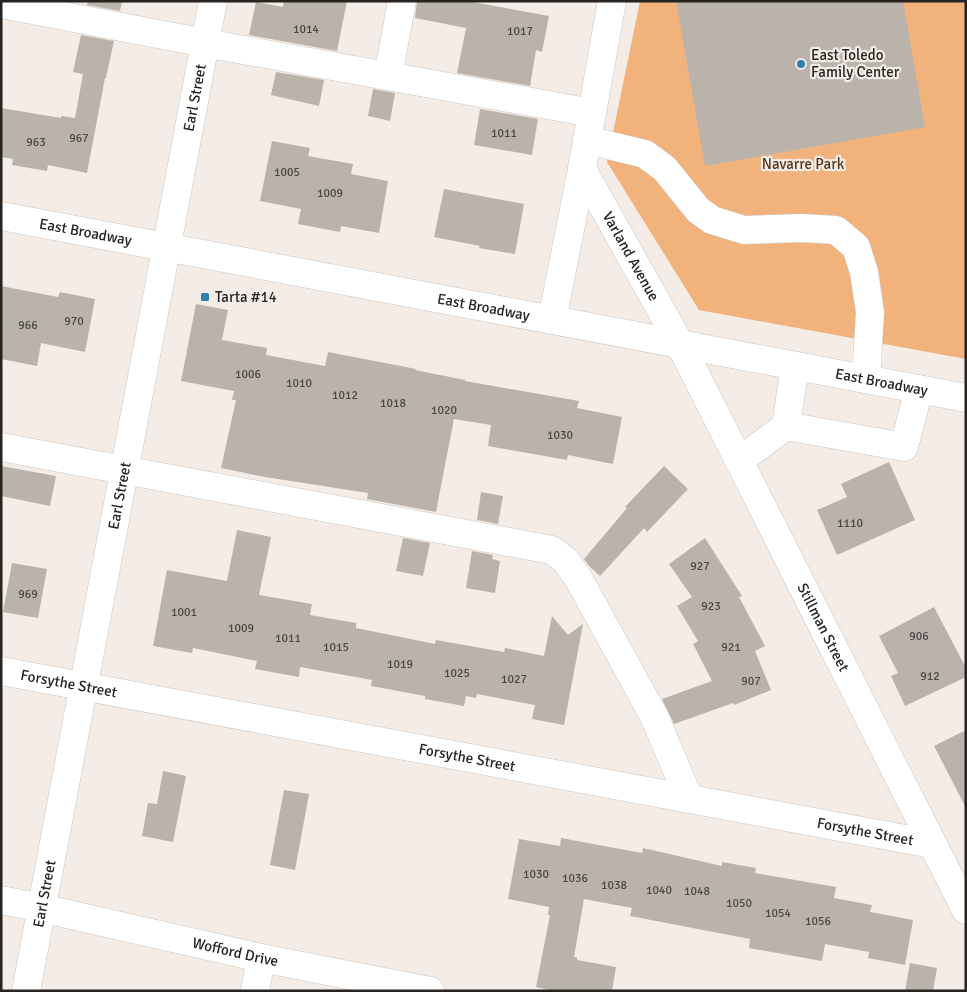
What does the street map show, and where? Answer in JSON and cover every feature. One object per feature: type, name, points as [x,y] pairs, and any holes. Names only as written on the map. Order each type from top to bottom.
[{"type":"street","name":"Earl Street","points":[[26,991],[213,1]]},
{"type":"street","points":[[388,76],[402,1]]},
{"type":"street","points":[[552,320],[582,170],[612,1]]},
{"type":"street","points":[[1,4],[592,113]]},
{"type":"street","points":[[587,140],[645,154],[665,169],[698,210],[712,220],[744,230],[801,228],[836,230],[856,247],[864,272],[870,312],[866,379]]},
{"type":"street","name":"Varland Avenue","points":[[582,170],[680,344]]},
{"type":"street","name":"East Broadway","points":[[1,216],[966,398]]},
{"type":"street","name":"Stillman Street","points":[[680,344],[966,910]]},
{"type":"street","points":[[739,461],[786,426],[795,366]]},
{"type":"street","points":[[786,426],[904,447],[919,389]]},
{"type":"street","points":[[1,447],[552,550],[565,560],[586,592],[655,718],[689,799]]},
{"type":"street","name":"Forsythe Street","points":[[1,672],[932,844]]},
{"type":"street","name":"Wofford Drive","points":[[1,900],[261,958],[430,991]]},
{"type":"street","points":[[255,991],[261,958]]},
{"type":"green space","name":"Navarre Park","points":[[640,1],[966,1],[966,359],[699,310],[607,162]]},
{"type":"building","points":[[88,1],[122,1],[120,11],[87,5]]},
{"type":"building","points":[[284,1],[347,1],[337,51],[249,35],[256,2],[283,7]]},
{"type":"building","points":[[417,1],[467,1],[549,16],[542,52],[536,50],[530,86],[457,73],[466,28],[415,18]]},
{"type":"building","name":"East Toledo Family Center","points":[[676,1],[903,1],[925,127],[705,166]]},
{"type":"building","points":[[81,35],[114,41],[87,173],[48,165],[47,171],[12,165],[13,159],[1,157],[1,108],[61,118],[61,116],[75,118],[83,74],[73,72]]},
{"type":"building","points":[[276,72],[324,80],[319,106],[271,95]]},
{"type":"building","points":[[373,89],[395,93],[390,121],[368,116]]},
{"type":"building","points":[[480,109],[538,119],[532,155],[474,145]]},
{"type":"building","points":[[272,141],[310,148],[308,156],[353,164],[351,174],[388,181],[379,233],[341,226],[340,232],[298,224],[301,209],[260,201]]},
{"type":"building","points":[[444,189],[524,204],[515,254],[479,248],[480,246],[434,237]]},
{"type":"building","points":[[1,286],[58,297],[60,292],[95,299],[85,352],[41,343],[37,366],[1,359]]},
{"type":"building","points":[[196,304],[228,310],[222,340],[267,348],[266,355],[325,366],[328,352],[416,369],[465,381],[579,401],[577,408],[622,417],[613,464],[568,455],[567,460],[488,446],[491,425],[454,419],[436,512],[367,499],[368,493],[221,468],[236,400],[232,400],[234,391],[181,381]]},
{"type":"building","points":[[889,462],[915,520],[837,555],[817,510],[847,497],[841,484]]},
{"type":"building","points":[[1,466],[56,476],[50,506],[1,496]]},
{"type":"building","points":[[664,466],[688,489],[647,532],[644,528],[600,576],[584,559],[627,508],[625,507]]},
{"type":"building","points":[[481,492],[503,496],[498,524],[477,520]]},
{"type":"building","points":[[237,530],[271,537],[259,595],[312,604],[310,615],[356,623],[356,628],[435,644],[436,640],[504,652],[505,648],[544,656],[552,616],[568,635],[583,624],[564,725],[532,719],[535,705],[477,694],[476,698],[466,696],[464,706],[425,699],[425,696],[371,686],[372,680],[300,667],[299,677],[255,669],[257,661],[193,648],[192,653],[153,646],[167,570],[227,581]]},
{"type":"building","points":[[403,538],[430,543],[423,576],[396,571]]},
{"type":"building","points":[[705,538],[742,596],[739,597],[765,646],[755,651],[771,690],[734,705],[733,703],[674,724],[662,699],[712,681],[693,644],[698,641],[677,606],[692,597],[669,564]]},
{"type":"building","points":[[472,551],[493,555],[492,559],[500,561],[495,593],[466,588]]},
{"type":"building","points":[[12,563],[47,569],[38,618],[3,612]]},
{"type":"building","points":[[934,607],[966,668],[966,677],[905,706],[891,676],[898,673],[879,636]]},
{"type":"building","points":[[966,730],[966,808],[934,746]]},
{"type":"building","points":[[163,771],[186,776],[173,842],[142,836],[148,803],[157,804]]},
{"type":"building","points":[[284,790],[309,794],[295,870],[270,865]]},
{"type":"building","points":[[561,838],[642,853],[643,848],[722,866],[722,862],[756,868],[755,873],[836,887],[834,898],[872,905],[870,912],[913,920],[905,965],[868,958],[869,952],[825,944],[822,961],[749,948],[750,939],[630,916],[632,908],[584,899],[574,957],[577,957],[577,960],[616,967],[612,991],[553,991],[536,987],[550,915],[548,915],[549,907],[508,899],[519,839],[560,846]]},
{"type":"building","points":[[910,963],[937,968],[933,991],[905,991]]},
{"type":"place","name":"East Toledo Family Center","points":[[801,64]]},
{"type":"place","name":"Tarta #14","points":[[205,297]]}]
